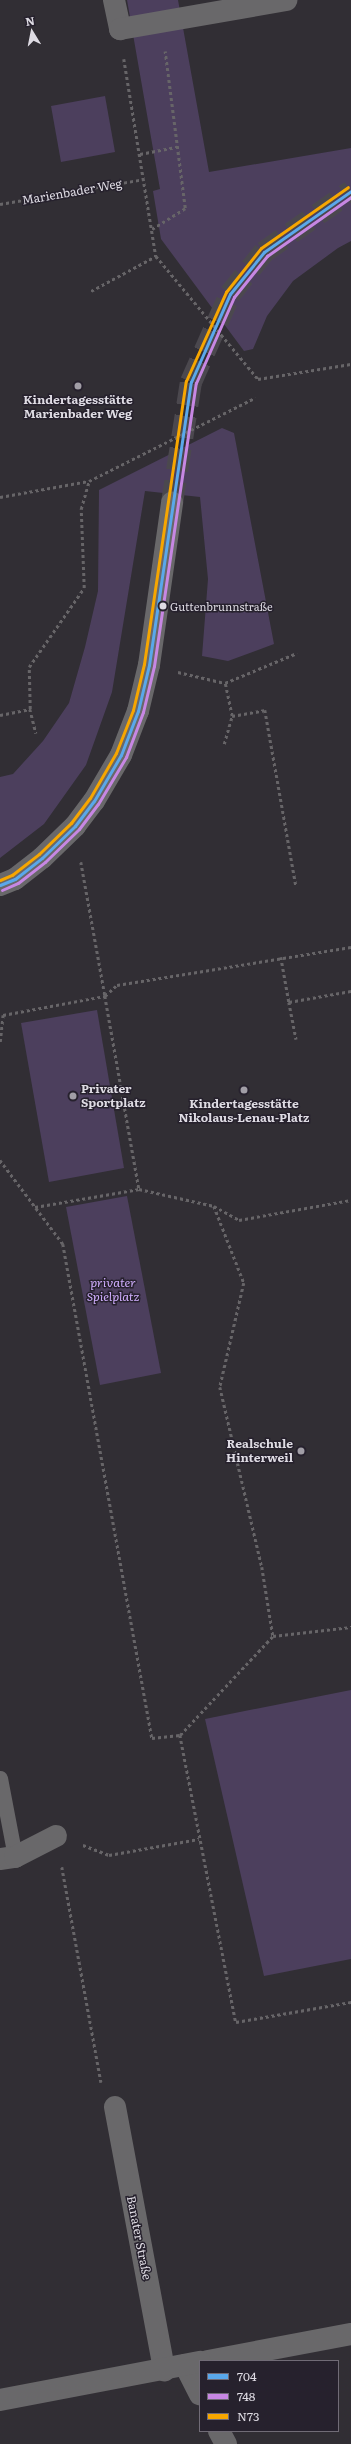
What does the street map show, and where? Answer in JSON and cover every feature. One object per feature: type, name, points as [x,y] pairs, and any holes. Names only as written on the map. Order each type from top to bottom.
[{"type":"street","points":[[114,0],[120,29],[287,0]]},
{"type":"street","points":[[0,885],[14,879],[42,858],[75,826],[94,801],[120,755],[138,711],[149,665],[172,503]]},
{"type":"street","points":[[7,1858],[56,1836]]},
{"type":"street","name":"Banater Straße","points":[[115,2107],[164,2370]]},
{"type":"street","points":[[213,2360],[351,2334]]},
{"type":"street","points":[[0,2400],[193,2364],[199,2390]]},
{"type":"street","points":[[220,2432],[226,2444]]},
{"type":"lane","points":[[0,1778],[7,1858]]},
{"type":"path","points":[[152,229],[185,208],[162,22]]},
{"type":"path","points":[[120,29],[156,256],[258,379],[351,364]]},
{"type":"path","points":[[140,154],[177,147]]},
{"type":"path","name":"Marienbader Weg","points":[[0,204],[144,179]]},
{"type":"path","points":[[91,291],[156,256]]},
{"type":"path","points":[[0,497],[89,481],[256,398]]},
{"type":"path","points":[[36,734],[30,708],[29,667],[84,588],[81,509],[89,481]]},
{"type":"path","points":[[149,665],[225,683],[297,653]]},
{"type":"path","points":[[224,744],[232,716],[225,683]]},
{"type":"path","points":[[0,715],[30,708]]},
{"type":"path","points":[[232,716],[265,710],[296,886]]},
{"type":"path","points":[[75,826],[139,1189]]},
{"type":"path","points":[[0,1042],[3,1015],[105,996],[117,985],[281,957],[351,947]]},
{"type":"path","points":[[281,957],[296,1039]]},
{"type":"path","points":[[289,1002],[351,991]]},
{"type":"path","points":[[0,1160],[63,1244],[152,1738],[180,1735],[274,1636],[351,1626]]},
{"type":"path","points":[[35,1207],[139,1189],[214,1206],[239,1220],[351,1200]]},
{"type":"path","points":[[214,1206],[244,1284],[220,1387],[262,1567],[274,1636]]},
{"type":"path","points":[[180,1735],[199,1839],[236,2022],[351,2002]]},
{"type":"path","points":[[56,1836],[109,1855],[199,1839]]},
{"type":"path","points":[[56,1836],[104,2098],[115,2107]]},
{"type":"green space","points":[[127,0],[178,0],[209,172],[351,148],[351,241],[338,248],[293,281],[267,316],[253,349],[244,351],[161,239],[153,191],[160,189]]},
{"type":"green space","points":[[105,96],[115,152],[61,162],[51,106]]},
{"type":"green space","points":[[222,428],[234,433],[274,644],[228,661],[202,656],[208,579],[200,497],[145,491],[112,692],[86,765],[44,824],[0,858],[0,777],[13,774],[43,741],[69,703],[85,647],[98,591],[99,490]]},
{"type":"green space","name":"Privater Sportplatz","points":[[97,1010],[124,1168],[49,1182],[21,1023]]},
{"type":"green space","name":"privater Spielplatz","points":[[127,1196],[161,1373],[100,1385],[66,1207]]},
{"type":"green space","points":[[351,1690],[351,1959],[264,1976],[205,1719]]},
{"type":"tunnel","points":[[172,503],[191,382],[230,294],[264,252],[351,191]]},
{"type":"transit line","name":"N73","points":[[0,880],[12,875],[39,854],[71,823],[90,798],[116,753],[133,710],[144,664],[186,381],[226,292],[261,248],[348,187]]},
{"type":"transit line","name":"704","points":[[0,885],[15,879],[42,858],[75,826],[94,801],[121,755],[138,711],[149,665],[191,382],[230,294],[264,252],[351,191]]},
{"type":"transit line","name":"748","points":[[2,890],[18,883],[45,862],[79,829],[98,804],[126,757],[143,712],[154,666],[196,383],[234,297],[267,256],[351,197]]},
{"type":"place","name":"Kindertagesstätte Marienbader Weg","points":[[78,386]]},
{"type":"place","name":"Guttenbrunnstraße","points":[[163,606]]},
{"type":"place","name":"Kindertagesstätte Nikolaus-Lenau-Platz","points":[[244,1090]]},
{"type":"place","name":"Privater Sportplatz","points":[[73,1096]]},
{"type":"place","name":"Realschule Hinterweil","points":[[301,1451]]}]
